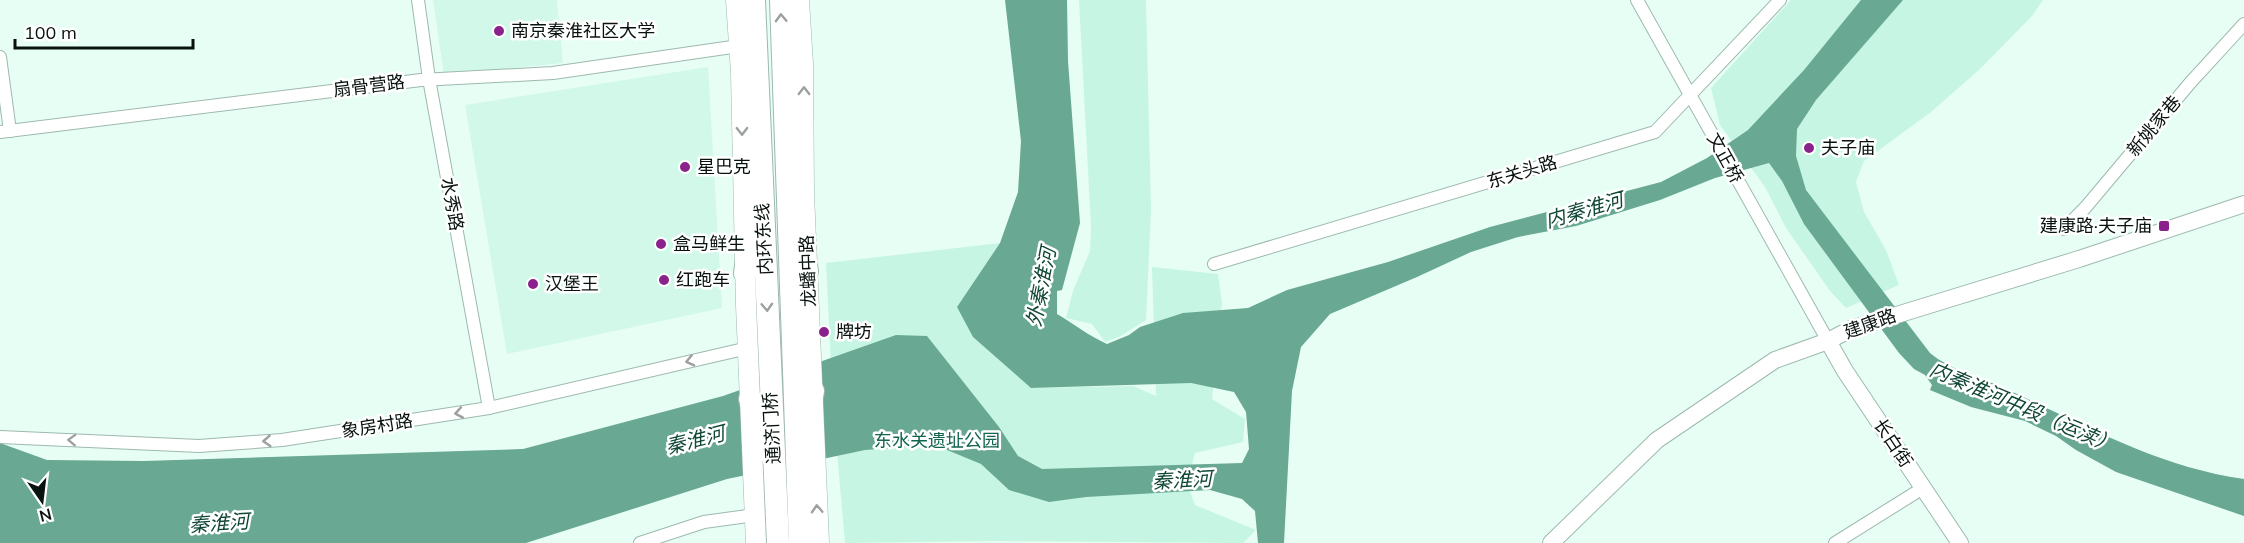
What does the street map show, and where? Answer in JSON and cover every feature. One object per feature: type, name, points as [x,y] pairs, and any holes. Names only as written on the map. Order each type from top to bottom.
[{"type":"highway","name":"内环东线","points":[[754,0],[760,164],[759,372]]},
{"type":"highway","name":"内环东线","points":[[780,0],[785,160],[802,362]]},
{"type":"highway","points":[[785,160],[807,271]]},
{"type":"highway","points":[[745,273],[760,164]]},
{"type":"highway","name":"通济门桥","points":[[802,362],[806,477]]},
{"type":"highway","name":"通济门桥","points":[[759,372],[764,486]]},
{"type":"highway","points":[[800,543],[813,391]]},
{"type":"highway","points":[[750,399],[764,486],[778,543]]},
{"type":"main road","points":[[736,0],[741,73],[747,348],[759,372],[750,399]]},
{"type":"main road","name":"龙蟠中路","points":[[799,0],[803,64],[807,271],[802,362],[813,391]]},
{"type":"main road","name":"建康路","points":[[1551,543],[1657,440],[1775,360],[1828,341],[1851,329],[2079,259],[2244,204]]},
{"type":"main road","name":"长白街","points":[[1828,341],[1845,371],[1960,543]]},
{"type":"main road","points":[[806,477],[819,543]]},
{"type":"main road","points":[[756,543],[755,515],[764,486]]},
{"type":"street","name":"水秀路","points":[[418,0],[429,79],[489,408]]},
{"type":"street","name":"文正桥","points":[[1637,0],[1828,341]]},
{"type":"street","name":"东关头路","points":[[1214,264],[1655,132],[1780,0]]},
{"type":"street","name":"新姚家巷","points":[[2064,229],[2085,208],[2190,82],[2244,24]]},
{"type":"street","name":"扇骨营路","points":[[5,131],[429,79],[553,72],[739,46]]},
{"type":"street","points":[[0,57],[5,131]]},
{"type":"street","name":"象房村路","points":[[0,436],[199,446],[282,440],[489,408],[747,348]]},
{"type":"street","points":[[1835,543],[1923,488]]},
{"type":"street","points":[[640,543],[704,522],[755,515]]},
{"type":"shaded area","name":"南京秦淮社区大学","points":[[433,0],[557,0],[563,63],[444,75]]},
{"type":"shaded area","points":[[708,67],[722,308],[507,354],[465,105]]},
{"type":"green space","points":[[1079,0],[1146,0],[1151,210],[1146,320],[1119,337],[1105,342],[1092,324],[1066,318],[1073,291],[1090,251],[1091,227]]},
{"type":"green space","name":"夫子庙","points":[[1791,0],[2043,0],[2032,16],[1980,69],[1931,112],[1864,161],[1856,182],[1864,212],[1886,250],[1899,285],[1846,308],[1830,291],[1786,228],[1765,187],[1720,125],[1711,88]]},
{"type":"green space","name":"东水关遗址公园","points":[[1000,243],[957,307],[1031,388],[1133,386],[1156,396],[1152,267],[1218,274],[1222,303],[1212,399],[1245,419],[1243,442],[1195,453],[1187,483],[1195,505],[1256,530],[1243,543],[996,541],[845,543],[833,407],[826,263]]},
{"type":"water","points":[[1005,0],[1067,0],[1068,61],[1080,223],[1062,290],[1057,291],[1057,314],[1107,344],[1129,335],[1140,327],[1183,313],[1248,308],[1287,290],[1388,262],[1490,227],[1661,182],[1707,158],[1748,130],[1804,70],[1861,0],[1903,0],[1816,100],[1797,129],[1796,156],[1806,190],[1930,353],[1938,359],[1956,369],[2151,454],[2181,465],[2244,479],[2244,516],[2116,472],[2056,436],[2025,421],[1971,407],[1930,390],[1932,385],[1925,375],[1914,369],[1899,353],[1804,224],[1782,181],[1769,163],[1715,178],[1660,200],[1576,226],[1518,237],[1471,252],[1330,314],[1301,347],[1292,391],[1284,543],[1258,543],[1255,511],[1242,499],[1210,490],[1086,497],[1049,502],[1009,490],[981,464],[935,445],[865,450],[727,479],[526,543],[0,543],[0,443],[47,460],[144,461],[523,449],[723,396],[896,335],[927,336],[999,427],[1018,456],[1042,469],[1242,463],[1249,449],[1246,412],[1234,392],[1191,383],[1031,388],[973,337],[957,307],[1000,243],[1018,192],[1021,141]]},
{"type":"place","name":"南京秦淮社区大学","points":[[499,31]]},
{"type":"place","name":"夫子庙","points":[[1809,148]]},
{"type":"place","name":"星巴克","points":[[685,167]]},
{"type":"place","name":"建康路·夫子庙","points":[[2164,226]]},
{"type":"place","name":"盒马鲜生","points":[[661,244]]},
{"type":"place","name":"红跑车","points":[[664,280]]},
{"type":"place","name":"汉堡王","points":[[533,284]]},
{"type":"place","name":"牌坊","points":[[824,332]]},
{"type":"water label","name":"内秦淮河","points":[[1584,210]]},
{"type":"water label","name":"外秦淮河","points":[[1041,287]]},
{"type":"water label","name":"内秦淮河中段（运渎）","points":[[2023,407]]},
{"type":"water label","name":"秦淮河","points":[[695,440]]},
{"type":"water label","name":"秦淮河","points":[[1182,480]]},
{"type":"water label","name":"秦淮河","points":[[219,523]]}]
